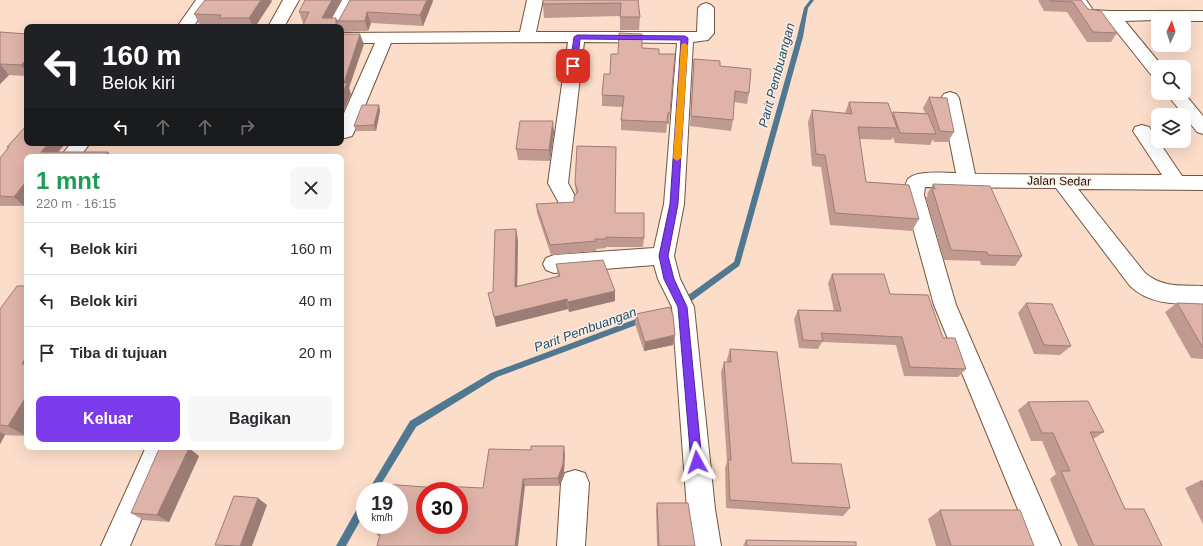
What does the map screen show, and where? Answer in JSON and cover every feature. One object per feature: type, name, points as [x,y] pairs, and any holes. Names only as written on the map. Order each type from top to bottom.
[{"type":"street","points":[[187,24],[204,0]]},
{"type":"street","points":[[278,24],[291,0]]},
{"type":"street","points":[[337,24],[350,0]]},
{"type":"street","points":[[527,37],[535,0]]},
{"type":"street","points":[[1078,0],[1088,14],[1109,16],[1203,16]]},
{"type":"street","points":[[344,38],[702,37],[706,33],[706,8]]},
{"type":"street","points":[[1109,16],[1115,19],[1151,63]]},
{"type":"street","points":[[567,200],[558,183],[577,37]]},
{"type":"street","points":[[345,132],[385,38]]},
{"type":"street","points":[[685,38],[674,204],[663,256],[669,279],[683,307],[701,509],[707,546]]},
{"type":"street","points":[[950,98],[967,180]]},
{"type":"street","points":[[1181,100],[1203,128]]},
{"type":"street","points":[[1142,131],[1203,199]]},
{"type":"street","points":[[72,154],[79,146]]},
{"type":"street","name":"Jalan Sedar","points":[[1047,546],[945,305],[914,195],[916,183],[922,180],[1189,183]]},
{"type":"street","points":[[1062,182],[1141,284],[1157,294],[1203,295]]},
{"type":"street","points":[[554,264],[663,256]]},
{"type":"street","points":[[115,546],[158,450]]},
{"type":"street","points":[[571,546],[575,483]]},
{"type":"building","points":[[205,0],[261,0],[249,18],[219,18],[221,15],[194,14]]},
{"type":"building","points":[[305,0],[332,0],[322,18],[336,18],[336,24],[303,24],[309,12],[299,12]]},
{"type":"building","points":[[350,0],[427,0],[420,15],[367,12],[365,21],[336,21],[339,20]]},
{"type":"building","points":[[543,0],[638,0],[640,17],[620,17],[621,3],[543,4]]},
{"type":"building","points":[[1049,0],[1081,0],[1088,9],[1101,11],[1117,33],[1093,32],[1073,2]]},
{"type":"building","points":[[0,32],[24,34],[24,62],[21,65],[0,64]]},
{"type":"building","points":[[619,33],[642,34],[642,48],[659,49],[659,54],[675,54],[670,113],[668,113],[667,122],[621,120],[624,96],[602,95],[604,74],[610,74],[611,54],[618,54]]},
{"type":"building","points":[[344,34],[360,34],[344,83]]},
{"type":"building","points":[[694,59],[720,61],[720,66],[751,69],[749,93],[735,91],[733,120],[691,116]]},
{"type":"building","points":[[344,83],[347,83],[344,90]]},
{"type":"building","points":[[929,97],[947,98],[954,132],[940,131]]},
{"type":"building","points":[[849,102],[888,103],[897,128],[858,127],[866,182],[909,185],[919,219],[835,213],[825,155],[816,154],[812,110],[852,114]]},
{"type":"building","points":[[362,105],[379,105],[374,125],[354,126]]},
{"type":"building","points":[[893,112],[928,114],[936,134],[900,133]]},
{"type":"building","points":[[520,121],[553,121],[549,150],[516,149]]},
{"type":"building","points":[[24,128],[24,146],[46,146],[41,152],[108,152],[107,154],[24,154],[24,184],[14,197],[0,196],[0,158],[9,147],[7,147]]},
{"type":"building","points":[[577,146],[616,147],[615,213],[644,213],[644,238],[606,237],[606,239],[595,239],[596,241],[550,245],[536,204],[574,202],[574,197],[578,191],[575,184]]},
{"type":"building","points":[[933,184],[990,186],[1022,256],[988,255],[987,252],[951,250],[932,188],[935,189]]},
{"type":"building","points":[[516,229],[515,287],[560,276],[556,264],[603,260],[615,291],[568,302],[567,299],[494,317],[488,293],[493,292],[495,230]]},
{"type":"building","points":[[832,274],[884,274],[890,294],[928,295],[943,338],[955,338],[966,369],[910,367],[902,337],[821,333],[823,341],[803,340],[798,310],[841,311]]},
{"type":"building","points":[[17,286],[24,286],[24,360],[22,364],[24,364],[24,400],[8,426],[0,425],[0,309]]},
{"type":"building","points":[[1026,303],[1052,304],[1071,346],[1044,345]]},
{"type":"building","points":[[1177,303],[1203,304],[1203,348]]},
{"type":"building","points":[[670,307],[673,315],[675,335],[645,342],[636,314]]},
{"type":"building","points":[[730,349],[777,352],[792,463],[841,464],[850,508],[730,500],[728,460],[731,460],[724,362],[731,362]]},
{"type":"building","points":[[1088,401],[1104,432],[1090,432],[1125,509],[1144,509],[1162,546],[1094,546],[1061,471],[1070,471],[1053,433],[1042,433],[1028,402]]},
{"type":"building","points":[[531,446],[564,446],[563,464],[558,478],[523,479],[515,546],[377,546],[380,534],[408,534],[408,486],[416,486],[416,534],[468,534],[468,487],[483,488],[489,449],[531,450]]},
{"type":"building","points":[[159,450],[188,450],[157,515],[131,513]]},
{"type":"building","points":[[234,496],[258,498],[240,546],[215,545]]},
{"type":"building","points":[[657,503],[688,503],[695,546],[659,546]]},
{"type":"building","points":[[940,510],[1020,510],[1034,546],[951,546]]},
{"type":"building","points":[[746,540],[856,542],[856,546],[747,546]]},
{"type":"waterway","name":"Parit Pembuangan","points":[[683,303],[737,264],[800,37],[806,8],[812,0]]},
{"type":"waterway","name":"Parit Pembuangan","points":[[378,482],[413,424],[494,375],[644,319]]},
{"type":"waterway","name":"Parit Pembuangan","points":[[341,546],[356,519]]},
{"type":"slow traffic","points":[[677,158],[684,45]]},
{"type":"route","points":[[573,66],[577,37],[685,38],[674,204],[663,256],[669,279],[683,307],[697,462]]}]
